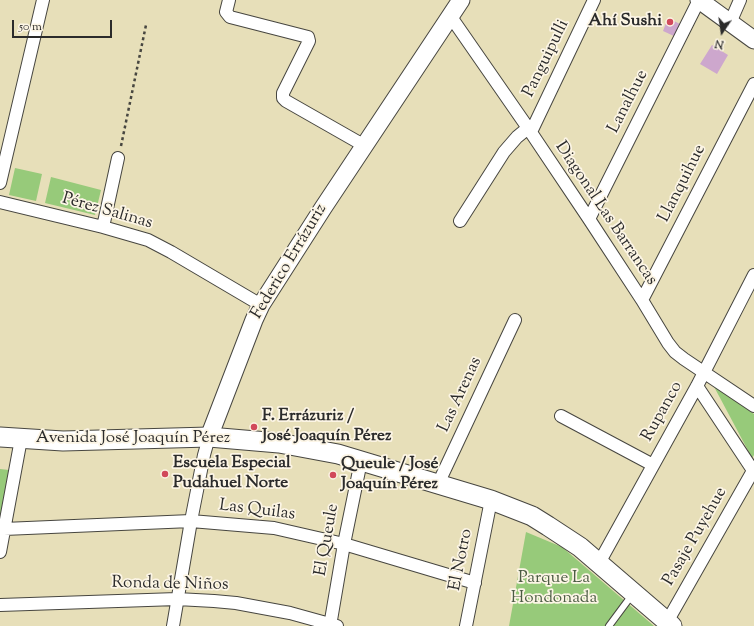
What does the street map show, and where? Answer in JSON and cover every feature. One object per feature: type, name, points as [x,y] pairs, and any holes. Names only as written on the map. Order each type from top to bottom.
[{"type":"main road","name":"Avenida José Joaquín Pérez","points":[[0,437],[63,441],[209,437],[286,444],[361,460],[512,507],[548,526],[580,547],[634,592],[669,624]]},
{"type":"street","points":[[0,183],[43,0]]},
{"type":"street","points":[[229,0],[226,12],[230,17],[308,37],[309,41],[283,93],[283,98],[365,146]]},
{"type":"street","name":"Federico Errázuriz","points":[[174,626],[177,599],[204,455],[209,437],[254,320],[261,305],[323,208],[461,0]]},
{"type":"street","name":"Panguipulli","points":[[460,221],[504,152],[517,137],[529,130],[594,0]]},
{"type":"street","points":[[699,0],[754,40]]},
{"type":"street","name":"Lanalhue","points":[[589,219],[699,0]]},
{"type":"street","points":[[730,23],[740,0]]},
{"type":"street","name":"Diagonal Las Barrancas","points":[[451,17],[589,219],[675,352],[754,406]]},
{"type":"street","name":"Llanquihue","points":[[642,300],[754,84]]},
{"type":"street","points":[[103,227],[118,158]]},
{"type":"street","name":"Pérez Salinas","points":[[0,202],[138,236],[158,244],[261,305]]},
{"type":"street","name":"Rupanco","points":[[599,563],[697,386],[754,275]]},
{"type":"street","name":"Las Arenas","points":[[438,484],[515,320]]},
{"type":"street","points":[[697,386],[754,471]]},
{"type":"street","points":[[561,416],[653,465]]},
{"type":"street","points":[[0,552],[22,439]]},
{"type":"street","name":"El Queule","points":[[333,625],[344,544],[361,460]]},
{"type":"street","name":"Pasaje Puyehue","points":[[669,624],[754,471]]},
{"type":"street","name":"El Notro","points":[[466,626],[491,500]]},
{"type":"street","name":"Las Quilas","points":[[4,529],[191,521],[274,528],[344,544],[475,583]]},
{"type":"street","name":"Ronda de Niños","points":[[0,605],[177,599],[236,603],[290,613],[333,625]]},
{"type":"lane","points":[[609,626],[634,592]]},
{"type":"path","points":[[118,158],[146,25]]},
{"type":"green space","points":[[15,168],[42,174],[36,201],[9,195]]},
{"type":"green space","points":[[51,177],[101,190],[95,215],[45,203]]},
{"type":"green space","points":[[711,381],[754,414],[754,455],[752,458]]},
{"type":"green space","points":[[0,469],[9,470],[0,522]]},
{"type":"green space","name":"Parque La Hondonada","points":[[526,532],[562,547],[654,626],[509,626]]},
{"type":"building","points":[[668,18],[682,25],[676,37],[663,31]]},
{"type":"building","points":[[712,45],[728,55],[717,74],[700,64]]},
{"type":"place","name":"Ahí Sushi","points":[[670,22]]},
{"type":"place","name":"F. Errázuriz / José Joaquín Pérez","points":[[254,427]]},
{"type":"place","name":"Escuela Especial Pudahuel Norte","points":[[165,474]]},
{"type":"place","name":"Queule / José Joaquín Pérez","points":[[333,475]]}]
